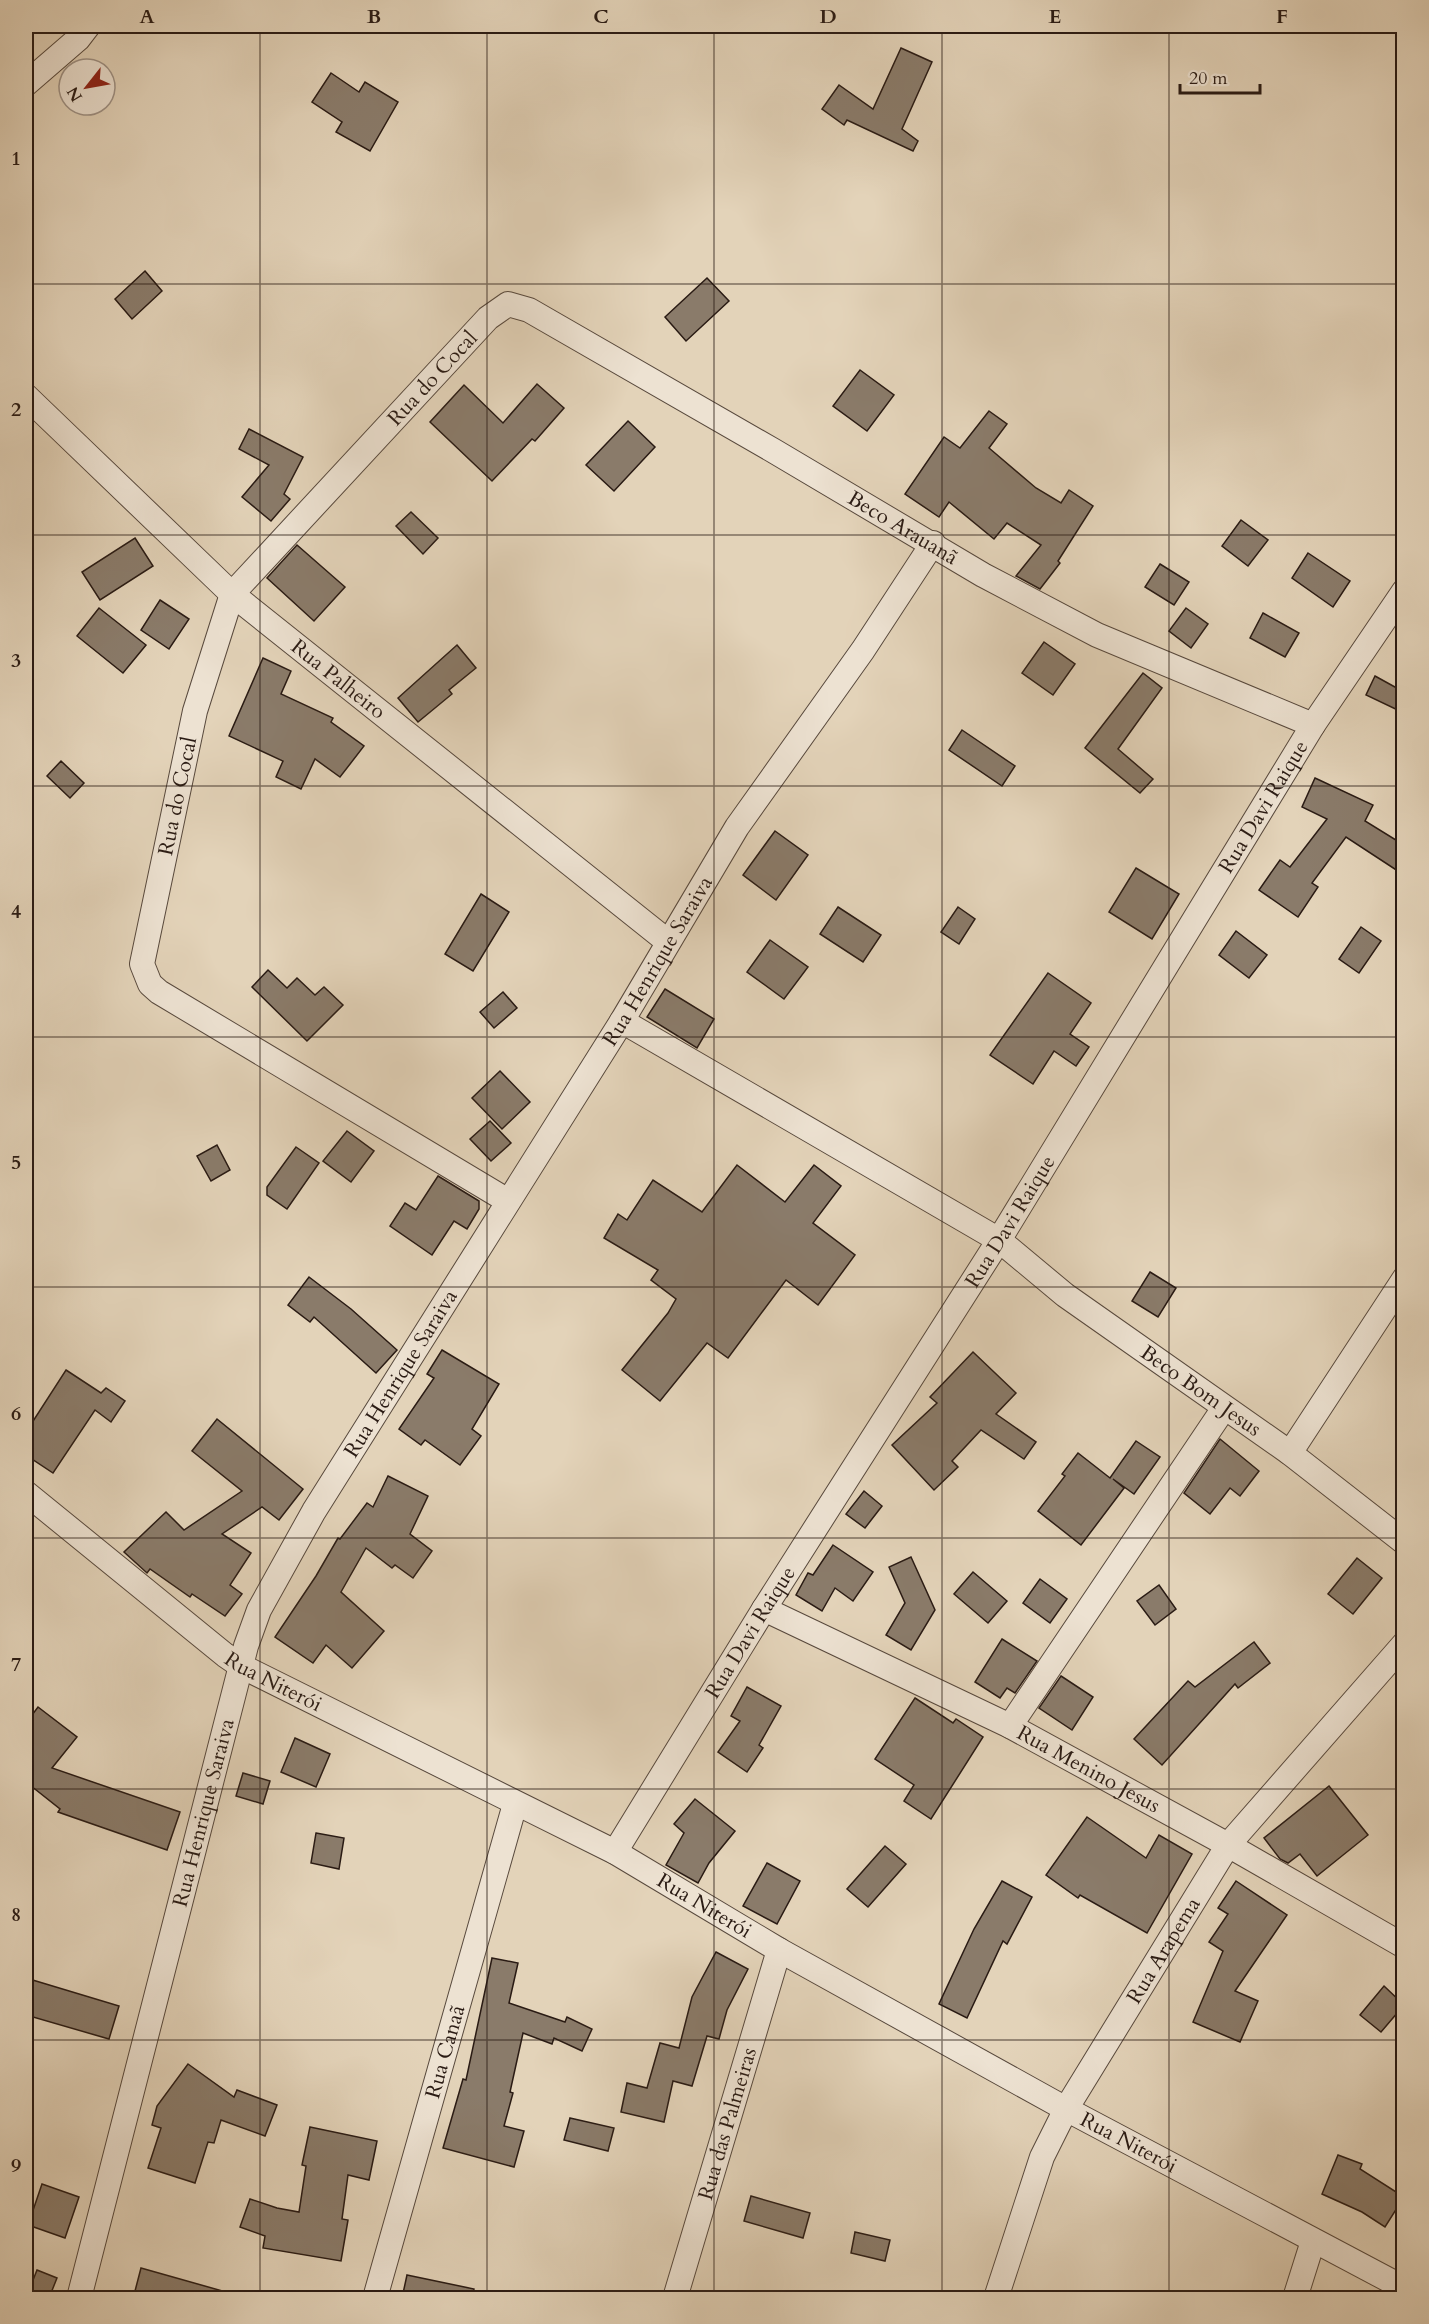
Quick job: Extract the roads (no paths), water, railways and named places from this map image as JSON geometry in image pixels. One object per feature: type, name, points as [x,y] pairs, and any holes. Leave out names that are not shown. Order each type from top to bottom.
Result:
[{"type":"street","points":[[26,84],[78,39],[88,26]]},
{"type":"street","name":"Beco Arauanã","points":[[508,304],[529,310],[933,543],[983,575],[1097,635],[1313,725]]},
{"type":"street","name":"Rua do Cocal","points":[[508,304],[488,318],[232,594],[195,711],[142,964],[144,972],[159,992],[508,1201]]},
{"type":"street","name":"Rua Palheiro","points":[[26,396],[232,594],[667,941]]},
{"type":"street","name":"Rua Henrique Saraiva","points":[[79,2298],[241,1666],[259,1610],[314,1511],[435,1322],[508,1201],[622,1021],[667,941],[737,827],[863,650],[933,543]]},
{"type":"street","name":"Rua Davi Raique","points":[[615,1852],[764,1609],[999,1240],[1313,725],[1404,591]]},
{"type":"street","name":"Beco Bom Jesus","points":[[622,1021],[999,1240],[1065,1295],[1290,1453],[1404,1542]]},
{"type":"street","points":[[1290,1453],[1404,1279]]},
{"type":"street","points":[[1010,1726],[1224,1408]]},
{"type":"street","name":"Rua Niterói","points":[[27,1500],[241,1666],[615,1852],[780,1950],[1066,2109],[1404,2288]]},
{"type":"street","name":"Rua Menino Jesus","points":[[764,1609],[1010,1726],[1228,1845],[1404,1946]]},
{"type":"street","name":"Rua Arapema","points":[[996,2298],[1042,2157],[1066,2109],[1228,1845],[1404,1644]]},
{"type":"street","name":"Rua Canaã","points":[[375,2298],[515,1804]]},
{"type":"street","name":"Rua das Palmeiras","points":[[675,2298],[780,1950]]},
{"type":"street","points":[[1295,2298],[1313,2241]]}]
